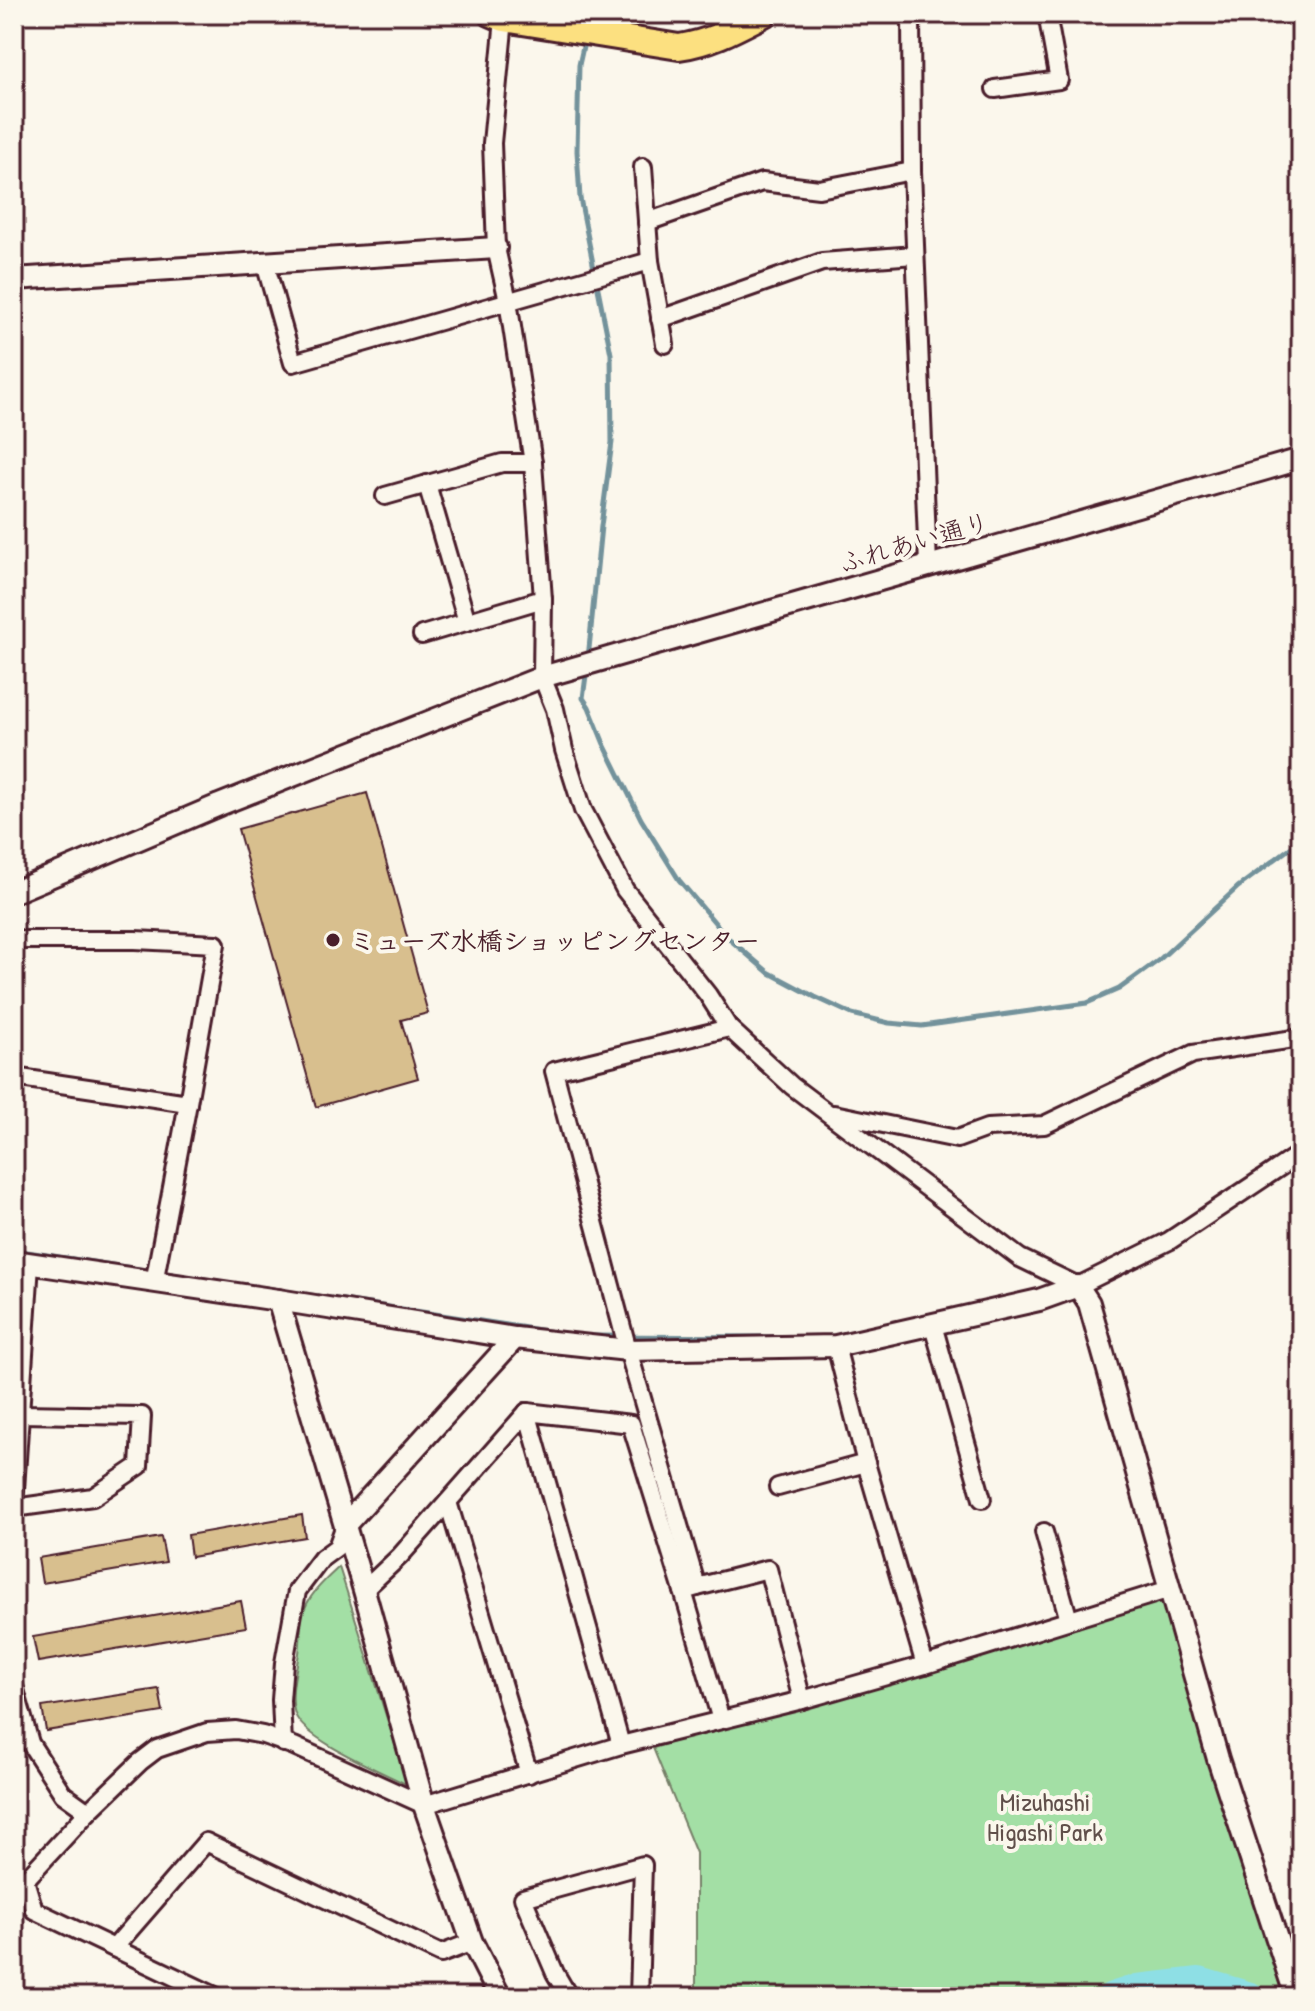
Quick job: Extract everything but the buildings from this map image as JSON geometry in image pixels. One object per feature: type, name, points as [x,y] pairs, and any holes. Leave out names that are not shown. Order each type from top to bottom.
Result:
[{"type":"main road","points":[[498,16],[679,47],[720,37],[764,14]]},
{"type":"street","points":[[911,14],[912,171],[928,565]]},
{"type":"street","points":[[995,89],[1059,80],[1047,14]]},
{"type":"street","points":[[498,16],[492,143],[496,248],[508,301],[533,463],[543,599],[542,677],[555,709],[583,810],[625,890],[708,995],[729,1028],[792,1086],[1020,1258],[1078,1286],[1089,1303],[1218,1759],[1297,1987]]},
{"type":"street","points":[[643,167],[650,261],[665,344]]},
{"type":"street","points":[[647,222],[762,182],[819,189],[912,171]]},
{"type":"street","points":[[14,279],[496,248]]},
{"type":"street","points":[[660,319],[822,262],[915,255]]},
{"type":"street","points":[[265,263],[293,363],[650,261]]},
{"type":"street","name":"ふれあい通り","points":[[14,892],[219,805],[542,677],[1301,459]]},
{"type":"street","points":[[385,496],[502,463],[533,463]]},
{"type":"street","points":[[427,484],[467,622]]},
{"type":"street","points":[[422,635],[543,599]]},
{"type":"street","points":[[14,940],[216,944],[154,1283]]},
{"type":"street","points":[[721,1720],[690,1589],[554,1071],[729,1028]]},
{"type":"street","points":[[828,1113],[957,1139],[987,1128],[1044,1125],[1193,1054],[1301,1038]]},
{"type":"street","points":[[14,1077],[188,1103]]},
{"type":"street","points":[[20,1414],[142,1416],[139,1466],[93,1497],[14,1506],[20,1414],[22,1262],[515,1338],[628,1350],[836,1346],[1039,1300],[1078,1286],[1169,1241],[1301,1153]]},
{"type":"street","points":[[278,1300],[424,1805],[472,1942],[500,1997]]},
{"type":"street","points":[[933,1325],[982,1499]]},
{"type":"street","points":[[283,1743],[284,1663],[297,1591],[322,1558],[337,1547],[345,1525],[515,1338]]},
{"type":"street","points":[[836,1346],[866,1463],[925,1665]]},
{"type":"street","points":[[527,1412],[631,1424],[690,1589]]},
{"type":"street","points":[[364,1590],[400,1556],[527,1412]]},
{"type":"street","points":[[527,1412],[621,1745]]},
{"type":"street","points":[[778,1487],[866,1463]]},
{"type":"street","points":[[448,1502],[529,1774]]},
{"type":"street","points":[[1044,1532],[1069,1620]]},
{"type":"street","points":[[690,1589],[768,1569],[802,1700]]},
{"type":"street","points":[[217,1997],[34,1910],[20,1877],[157,1749],[207,1732],[236,1730],[263,1735],[424,1805],[621,1745],[802,1700],[925,1665],[1170,1589]]},
{"type":"street","points":[[14,1686],[30,1743],[63,1794],[88,1812]]},
{"type":"street","points":[[114,1948],[206,1842],[441,1954],[472,1942]]},
{"type":"street","points":[[569,1997],[555,1973],[523,1898],[643,1865],[639,1997]]},
{"type":"green space","points":[[339,1567],[408,1785],[328,1744],[301,1724],[295,1714],[293,1691],[302,1616],[312,1595]]},
{"type":"green space","name":"Mizuhashi Higashi Park","points":[[1170,1589],[1281,1990],[1262,1997],[1250,1997],[1199,1982],[1137,1989],[1112,1997],[696,1997],[696,1853],[653,1748]]},
{"type":"waterway","points":[[585,38],[579,65],[577,151],[580,198],[611,354],[612,442],[588,659]]},
{"type":"waterway","points":[[587,668],[583,698],[641,819],[679,880],[727,937],[768,972],[815,997],[852,1014],[889,1023],[922,1026],[1087,1003],[1119,989],[1159,960],[1238,887],[1301,840]]},
{"type":"waterway","points":[[14,1250],[553,1332]]},
{"type":"waterway","points":[[591,1336],[793,1337]]},
{"type":"waterway","points":[[1112,1997],[1137,1989],[1199,1982],[1250,1997]]},
{"type":"place","name":"ミューズ水橋ショッピングセンター","points":[[333,940]]}]
